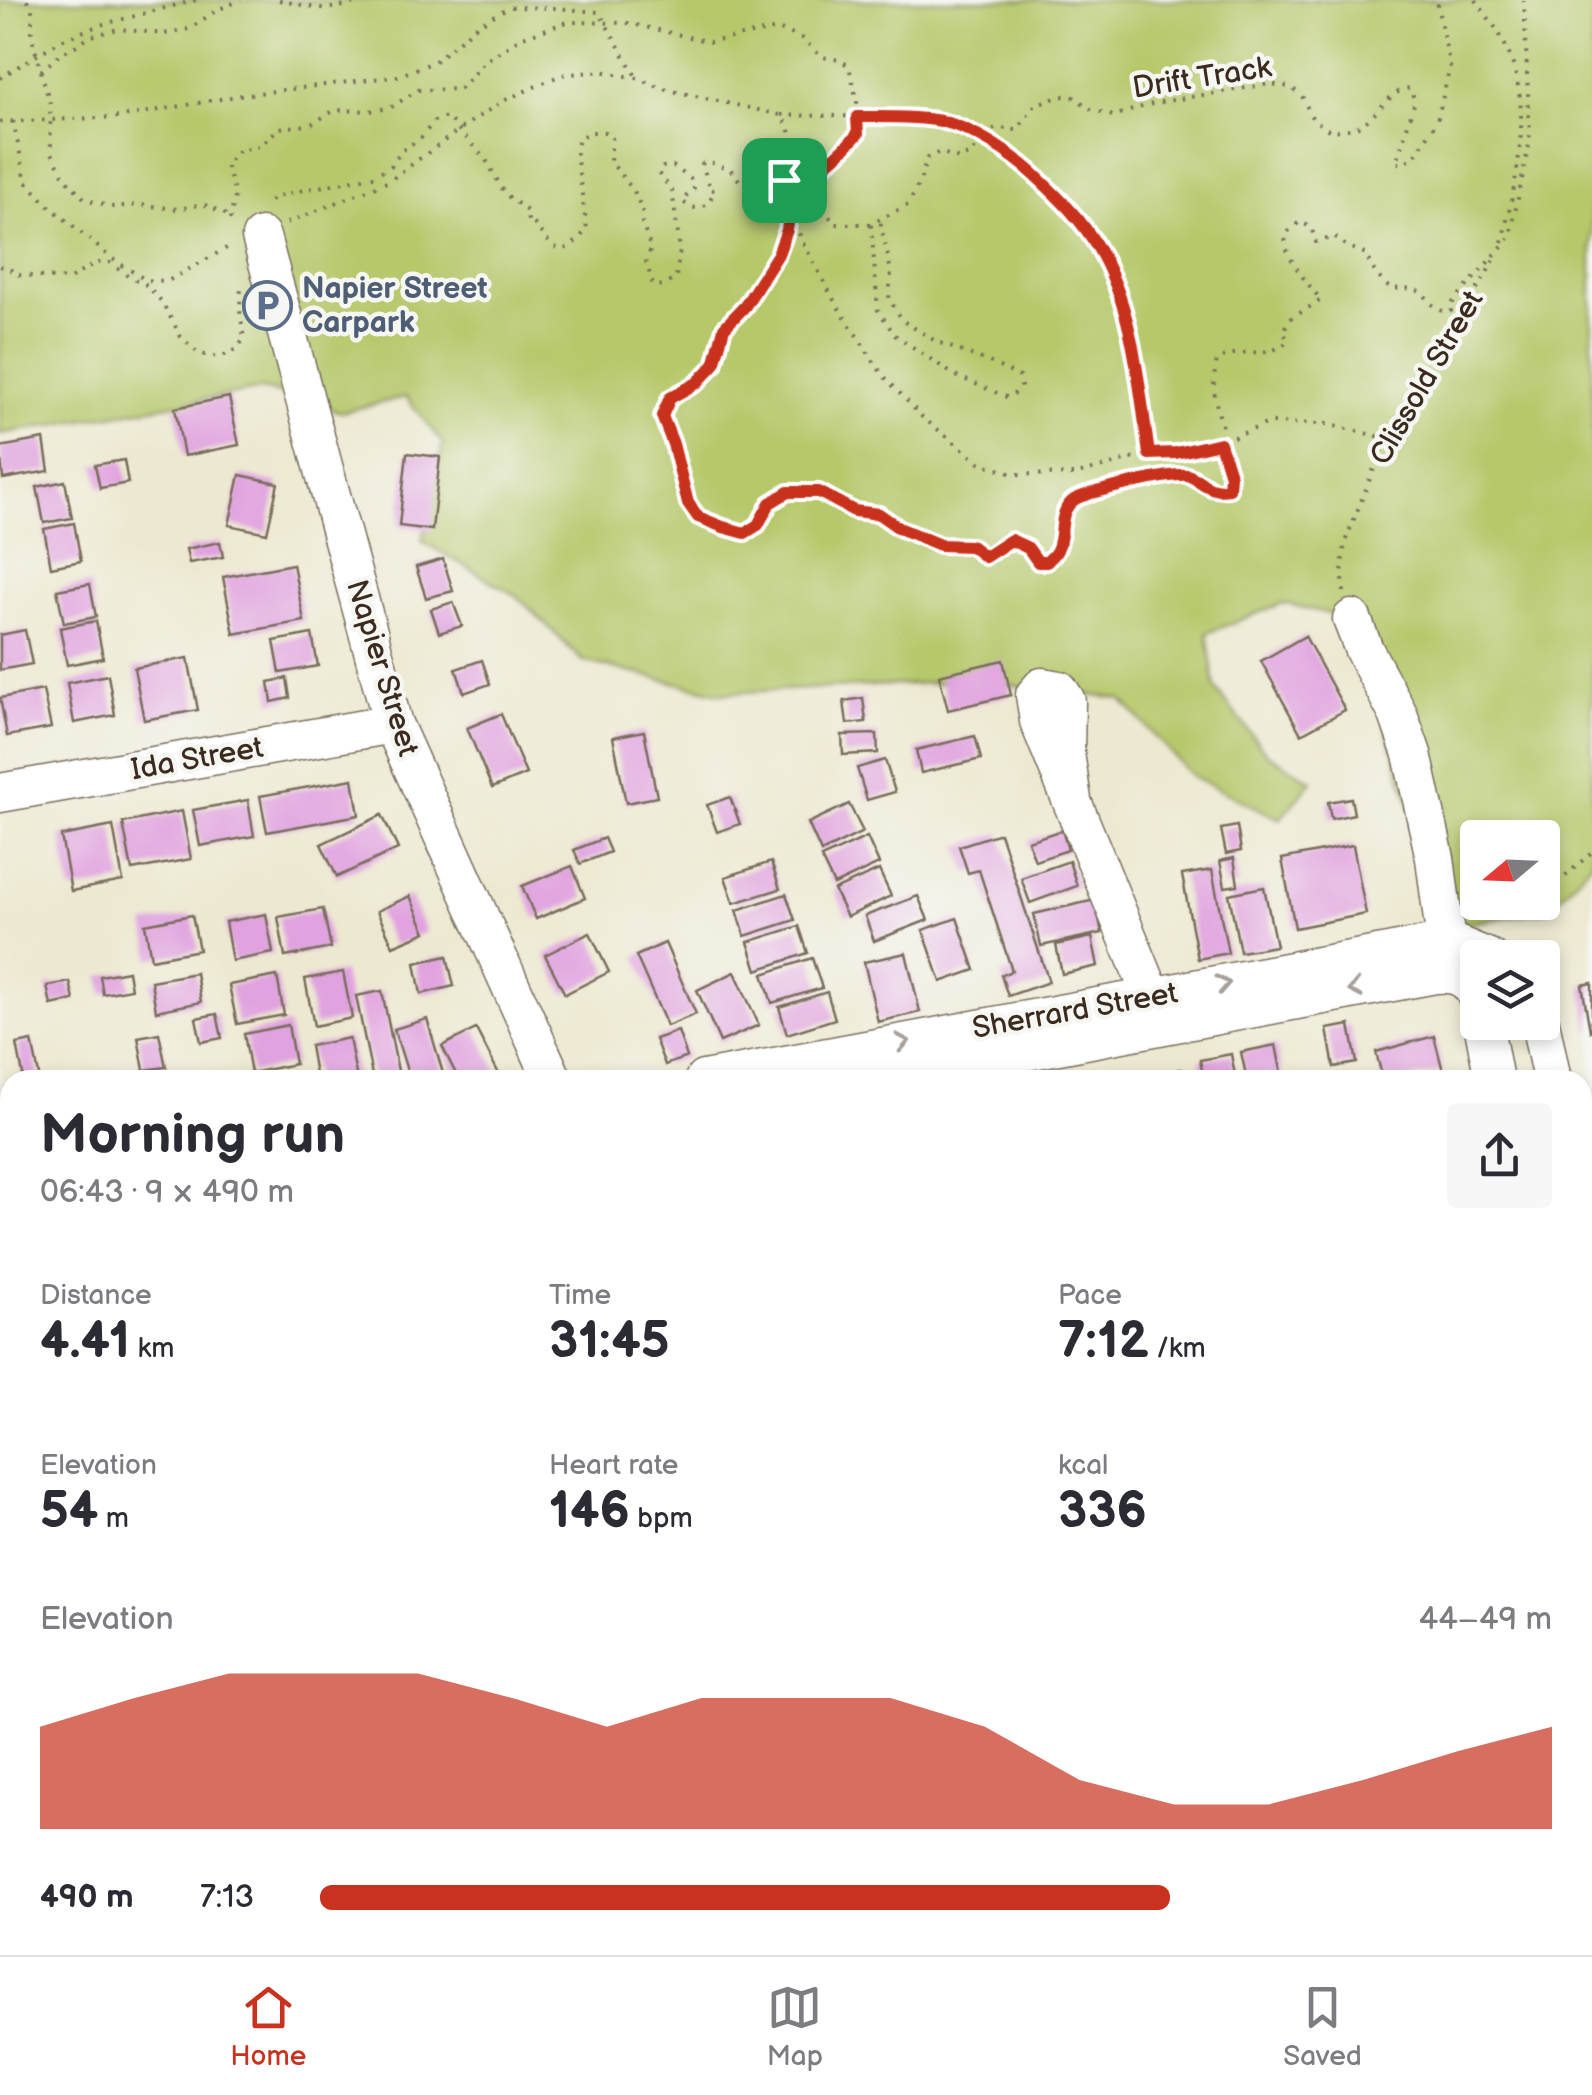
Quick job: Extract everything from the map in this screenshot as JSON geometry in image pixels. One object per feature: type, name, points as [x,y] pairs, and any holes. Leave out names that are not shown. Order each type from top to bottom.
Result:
[{"type":"street","name":"Napier Street","points":[[241,233],[393,724],[549,1070]]},
{"type":"street","points":[[1352,619],[1398,714],[1412,754],[1455,960]]},
{"type":"street","name":"Ida Street","points":[[0,793],[393,724]]},
{"type":"street","points":[[1072,800],[1152,997]]},
{"type":"street","name":"Sherrard Street","points":[[756,1070],[1152,997],[1406,964],[1435,974],[1455,960]]},
{"type":"street","name":"Sherrard Street","points":[[919,1070],[1406,964]]},
{"type":"street","points":[[1486,1040],[1492,1070]]},
{"type":"street","points":[[1544,1040],[1550,1070]]},
{"type":"path","points":[[26,0],[32,9],[32,38],[50,104],[51,151],[65,178],[86,198],[111,207],[140,205],[178,210],[203,204],[224,214],[241,233]]},
{"type":"path","points":[[0,78],[61,40],[100,25],[196,0]]},
{"type":"path","points":[[42,71],[58,56],[92,36],[118,28],[164,34],[189,29],[240,0]]},
{"type":"path","points":[[278,0],[324,10],[344,8],[361,0]]},
{"type":"path","name":"Drift Track","points":[[871,224],[908,205],[927,158],[940,152],[959,159],[973,153],[982,134],[997,128],[1017,130],[1036,104],[1062,96],[1074,97],[1091,109],[1113,116],[1155,103],[1270,84],[1290,87],[1302,96],[1312,118],[1330,131],[1353,129],[1401,89],[1410,88],[1416,101],[1396,163],[1405,163],[1416,154],[1437,121],[1450,67],[1436,0]]},
{"type":"path","name":"Clissold Street","points":[[1352,619],[1343,590],[1345,542],[1386,438],[1415,398],[1500,248],[1516,182],[1522,132],[1518,78],[1503,40],[1476,0]]},
{"type":"path","points":[[791,207],[778,254],[745,306],[724,328],[714,365],[697,383],[670,398],[662,416],[688,503],[698,517],[745,533],[758,525],[770,503],[788,492],[819,492],[854,511],[879,514],[899,528],[940,545],[971,546],[985,557],[1011,540],[1028,548],[1038,562],[1047,562],[1057,550],[1064,510],[1074,499],[1104,488],[1187,475],[1219,490],[1229,489],[1230,475],[1218,438],[1223,428],[1212,379],[1217,360],[1228,353],[1270,351],[1285,346],[1288,341],[1283,331],[1290,319],[1321,300],[1286,247],[1288,231],[1300,222],[1311,227],[1316,242],[1336,237],[1366,254],[1380,280],[1391,289],[1422,290],[1438,309],[1451,311],[1449,307],[1510,237],[1530,140],[1524,0]]},
{"type":"path","points":[[0,122],[121,117],[242,96],[398,76],[434,62],[477,25],[509,7],[599,12],[636,78]]},
{"type":"path","points":[[14,122],[26,182],[47,204],[110,258],[146,280],[168,281],[241,233],[277,198],[373,176],[392,165],[434,120],[447,117],[486,160],[505,194],[527,211],[528,224],[534,224],[550,246],[567,248],[587,229],[576,153],[579,138],[591,132],[606,132],[612,138],[610,161],[634,191],[642,210],[651,249],[646,261],[654,285],[664,286],[676,277],[680,250],[672,190],[658,172],[673,166],[692,180],[694,188],[682,200],[688,207],[698,209],[712,198],[714,189],[711,191],[702,164],[708,161],[730,170],[739,180],[788,179],[815,171],[833,161],[858,134],[857,101],[849,66],[822,56],[801,38],[778,29],[710,42],[628,23],[567,22],[520,38],[484,62],[460,89],[418,90],[390,108],[335,110],[310,125],[280,128],[260,146],[239,150],[226,164],[236,195],[241,233]]},
{"type":"path","points":[[241,233],[300,216],[389,181],[503,101],[561,75],[601,71],[781,115],[941,122],[992,142],[1027,167],[1068,206],[1098,248],[1116,285],[1135,353],[1149,454]]},
{"type":"path","points":[[781,115],[790,129],[793,158],[784,192],[801,239],[836,304],[882,374],[922,417],[980,462],[1012,474],[1074,475],[1149,454],[1176,453],[1220,443],[1268,423],[1326,424],[1386,438]]},
{"type":"path","points":[[815,171],[810,195],[836,224],[871,224],[878,310],[895,335],[954,376],[1009,398],[1021,388],[1020,377],[936,342],[903,321],[889,299],[891,272],[880,220]]},
{"type":"path","points":[[0,266],[19,275],[70,279],[95,263],[110,263],[147,285],[162,302],[181,337],[199,354],[220,357],[236,350],[244,339],[241,274]]},
{"type":"path","points":[[1560,880],[1592,852]]},
{"type":"path","points":[[1455,960],[1511,920]]},
{"type":"green space","points":[[0,0],[1592,0],[1592,862],[1560,897],[1560,820],[1460,820],[1460,920],[1489,920],[1448,927],[1352,619],[1283,603],[1207,633],[1215,688],[1266,753],[1312,781],[1280,819],[1192,776],[1121,699],[982,681],[720,693],[583,661],[517,596],[422,541],[443,444],[406,397],[341,412],[263,389],[0,434]]},
{"type":"building","points":[[229,397],[239,445],[184,456],[175,408]]},
{"type":"building","points":[[44,439],[49,471],[3,479],[0,447]]},
{"type":"building","points":[[407,453],[440,457],[432,530],[399,526]]},
{"type":"building","points":[[124,460],[128,483],[100,488],[95,465]]},
{"type":"building","points":[[240,475],[278,483],[267,533],[229,525]]},
{"type":"building","points":[[65,481],[72,518],[44,523],[37,487]]},
{"type":"building","points":[[74,523],[81,561],[51,567],[44,529]]},
{"type":"building","points":[[220,542],[223,557],[189,563],[186,549]]},
{"type":"building","points":[[443,559],[453,591],[426,598],[416,567]]},
{"type":"building","points":[[293,564],[304,621],[234,634],[223,577]]},
{"type":"building","points":[[90,584],[96,617],[64,623],[57,590]]},
{"type":"building","points":[[453,602],[462,626],[439,633],[431,609]]},
{"type":"building","points":[[96,621],[103,658],[67,665],[60,628]]},
{"type":"building","points":[[25,630],[32,664],[0,670],[0,635]]},
{"type":"building","points":[[312,634],[318,666],[280,673],[274,641]]},
{"type":"building","points":[[1305,636],[1345,710],[1301,734],[1261,661]]},
{"type":"building","points":[[188,658],[198,710],[144,720],[134,668]]},
{"type":"building","points":[[482,660],[490,684],[464,693],[456,669]]},
{"type":"building","points":[[1003,660],[1011,695],[948,710],[939,675]]},
{"type":"building","points":[[108,675],[115,715],[74,723],[67,683]]},
{"type":"building","points":[[287,678],[290,698],[272,702],[269,682]]},
{"type":"building","points":[[43,690],[51,728],[7,736],[0,698]]},
{"type":"building","points":[[863,698],[866,722],[847,724],[844,701]]},
{"type":"building","points":[[501,714],[526,774],[492,788],[467,728]]},
{"type":"building","points":[[644,731],[657,797],[626,803],[613,737]]},
{"type":"building","points":[[877,734],[878,753],[843,755],[842,735]]},
{"type":"building","points":[[975,736],[981,759],[921,773],[916,750]]},
{"type":"building","points":[[885,760],[895,792],[867,800],[857,768]]},
{"type":"building","points":[[353,779],[359,815],[267,832],[260,796]]},
{"type":"building","points":[[730,797],[740,824],[717,832],[707,805]]},
{"type":"building","points":[[1351,798],[1354,814],[1331,819],[1328,802]]},
{"type":"building","points":[[248,800],[254,836],[200,846],[193,810]]},
{"type":"building","points":[[849,804],[863,832],[821,852],[808,823]]},
{"type":"building","points":[[182,811],[191,859],[132,870],[123,823]]},
{"type":"building","points":[[382,815],[398,849],[337,877],[321,844]]},
{"type":"building","points":[[113,826],[123,881],[71,891],[61,836]]},
{"type":"building","points":[[1237,826],[1241,851],[1226,854],[1221,829]]},
{"type":"building","points":[[1062,830],[1068,850],[1035,861],[1028,841]]},
{"type":"building","points":[[1000,833],[1049,982],[1008,996],[1001,975],[1012,971],[979,870],[968,873],[959,846]]},
{"type":"building","points":[[867,837],[879,864],[834,885],[821,858]]},
{"type":"building","points":[[604,838],[610,852],[580,864],[574,850]]},
{"type":"building","points":[[1353,845],[1366,914],[1295,928],[1282,859]]},
{"type":"building","points":[[1234,858],[1238,885],[1225,887],[1220,861]]},
{"type":"building","points":[[1069,861],[1077,886],[1030,903],[1021,878]]},
{"type":"building","points":[[771,862],[780,889],[734,903],[725,877]]},
{"type":"building","points":[[572,866],[585,898],[536,919],[522,886]]},
{"type":"building","points":[[879,870],[891,896],[847,917],[834,890]]},
{"type":"building","points":[[1212,870],[1228,953],[1198,959],[1182,875]]},
{"type":"building","points":[[1264,887],[1276,946],[1240,952],[1229,894]]},
{"type":"building","points":[[786,894],[795,920],[745,936],[737,910]]},
{"type":"building","points":[[410,896],[426,932],[393,946],[377,911]]},
{"type":"building","points":[[918,896],[928,920],[874,941],[865,916]]},
{"type":"building","points":[[1095,900],[1102,933],[1041,946],[1034,914]]},
{"type":"building","points":[[323,909],[331,948],[285,957],[278,917]]},
{"type":"building","points":[[266,914],[273,953],[232,961],[225,922]]},
{"type":"building","points":[[192,915],[199,950],[151,959],[145,924]]},
{"type":"building","points":[[957,918],[975,970],[941,982],[923,930]]},
{"type":"building","points":[[799,926],[808,953],[757,970],[748,942]]},
{"type":"building","points":[[590,933],[609,972],[565,994],[545,955]]},
{"type":"building","points":[[1092,937],[1098,966],[1062,974],[1056,945]]},
{"type":"building","points":[[665,943],[696,1014],[667,1026],[636,956]]},
{"type":"building","points":[[906,953],[920,1012],[878,1022],[864,962]]},
{"type":"building","points":[[447,956],[454,986],[421,994],[415,963]]},
{"type":"building","points":[[812,958],[822,988],[772,1003],[763,974]]},
{"type":"building","points":[[128,971],[131,989],[103,994],[100,976]]},
{"type":"building","points":[[343,972],[352,1018],[314,1026],[305,979]]},
{"type":"building","points":[[735,972],[759,1025],[720,1042],[697,990]]},
{"type":"building","points":[[196,973],[201,1002],[156,1011],[151,981]]},
{"type":"building","points":[[277,976],[284,1015],[237,1024],[229,985]]},
{"type":"building","points":[[70,982],[74,1000],[51,1005],[47,986]]},
{"type":"building","points":[[1592,983],[1592,1030],[1590,1031],[1582,985]]},
{"type":"building","points":[[382,991],[398,1070],[371,1070],[356,996]]},
{"type":"building","points":[[827,992],[835,1019],[787,1034],[779,1007]]},
{"type":"building","points":[[217,1014],[222,1038],[201,1042],[196,1018]]},
{"type":"building","points":[[427,1019],[442,1070],[407,1070],[394,1029]]},
{"type":"building","points":[[288,1025],[295,1064],[250,1070],[244,1034]]},
{"type":"building","points":[[1350,1025],[1357,1063],[1334,1067],[1327,1029]]},
{"type":"building","points":[[476,1029],[497,1070],[454,1070],[442,1046]]},
{"type":"building","points":[[678,1031],[687,1057],[665,1065],[655,1039]]},
{"type":"building","points":[[159,1033],[166,1067],[144,1070],[138,1037]]},
{"type":"building","points":[[1434,1036],[1443,1070],[1380,1070],[1376,1052]]},
{"type":"building","points":[[349,1038],[355,1070],[314,1070],[310,1046]]},
{"type":"building","points":[[32,1041],[38,1070],[22,1070],[17,1044]]},
{"type":"building","points":[[1276,1045],[1281,1070],[1245,1070],[1241,1052]]},
{"type":"building","points":[[1231,1054],[1234,1070],[1202,1070],[1200,1060]]},
{"type":"place","name":"Napier Street Carpark","points":[[267,306]]},
{"type":"route","points":[[857,117],[941,122],[992,142],[1027,167],[1068,206],[1098,248],[1116,285],[1135,353],[1149,454],[1176,453],[1220,443],[1230,475],[1229,489],[1219,490],[1187,475],[1104,488],[1074,499],[1064,510],[1057,550],[1047,562],[1038,562],[1028,548],[1011,540],[985,557],[971,546],[940,545],[899,528],[879,514],[854,511],[819,492],[788,492],[770,503],[758,525],[745,533],[698,517],[688,503],[662,416],[670,398],[697,383],[714,365],[724,328],[745,306],[778,254],[791,207],[784,192],[784,180],[833,161],[858,134],[857,117]]}]
